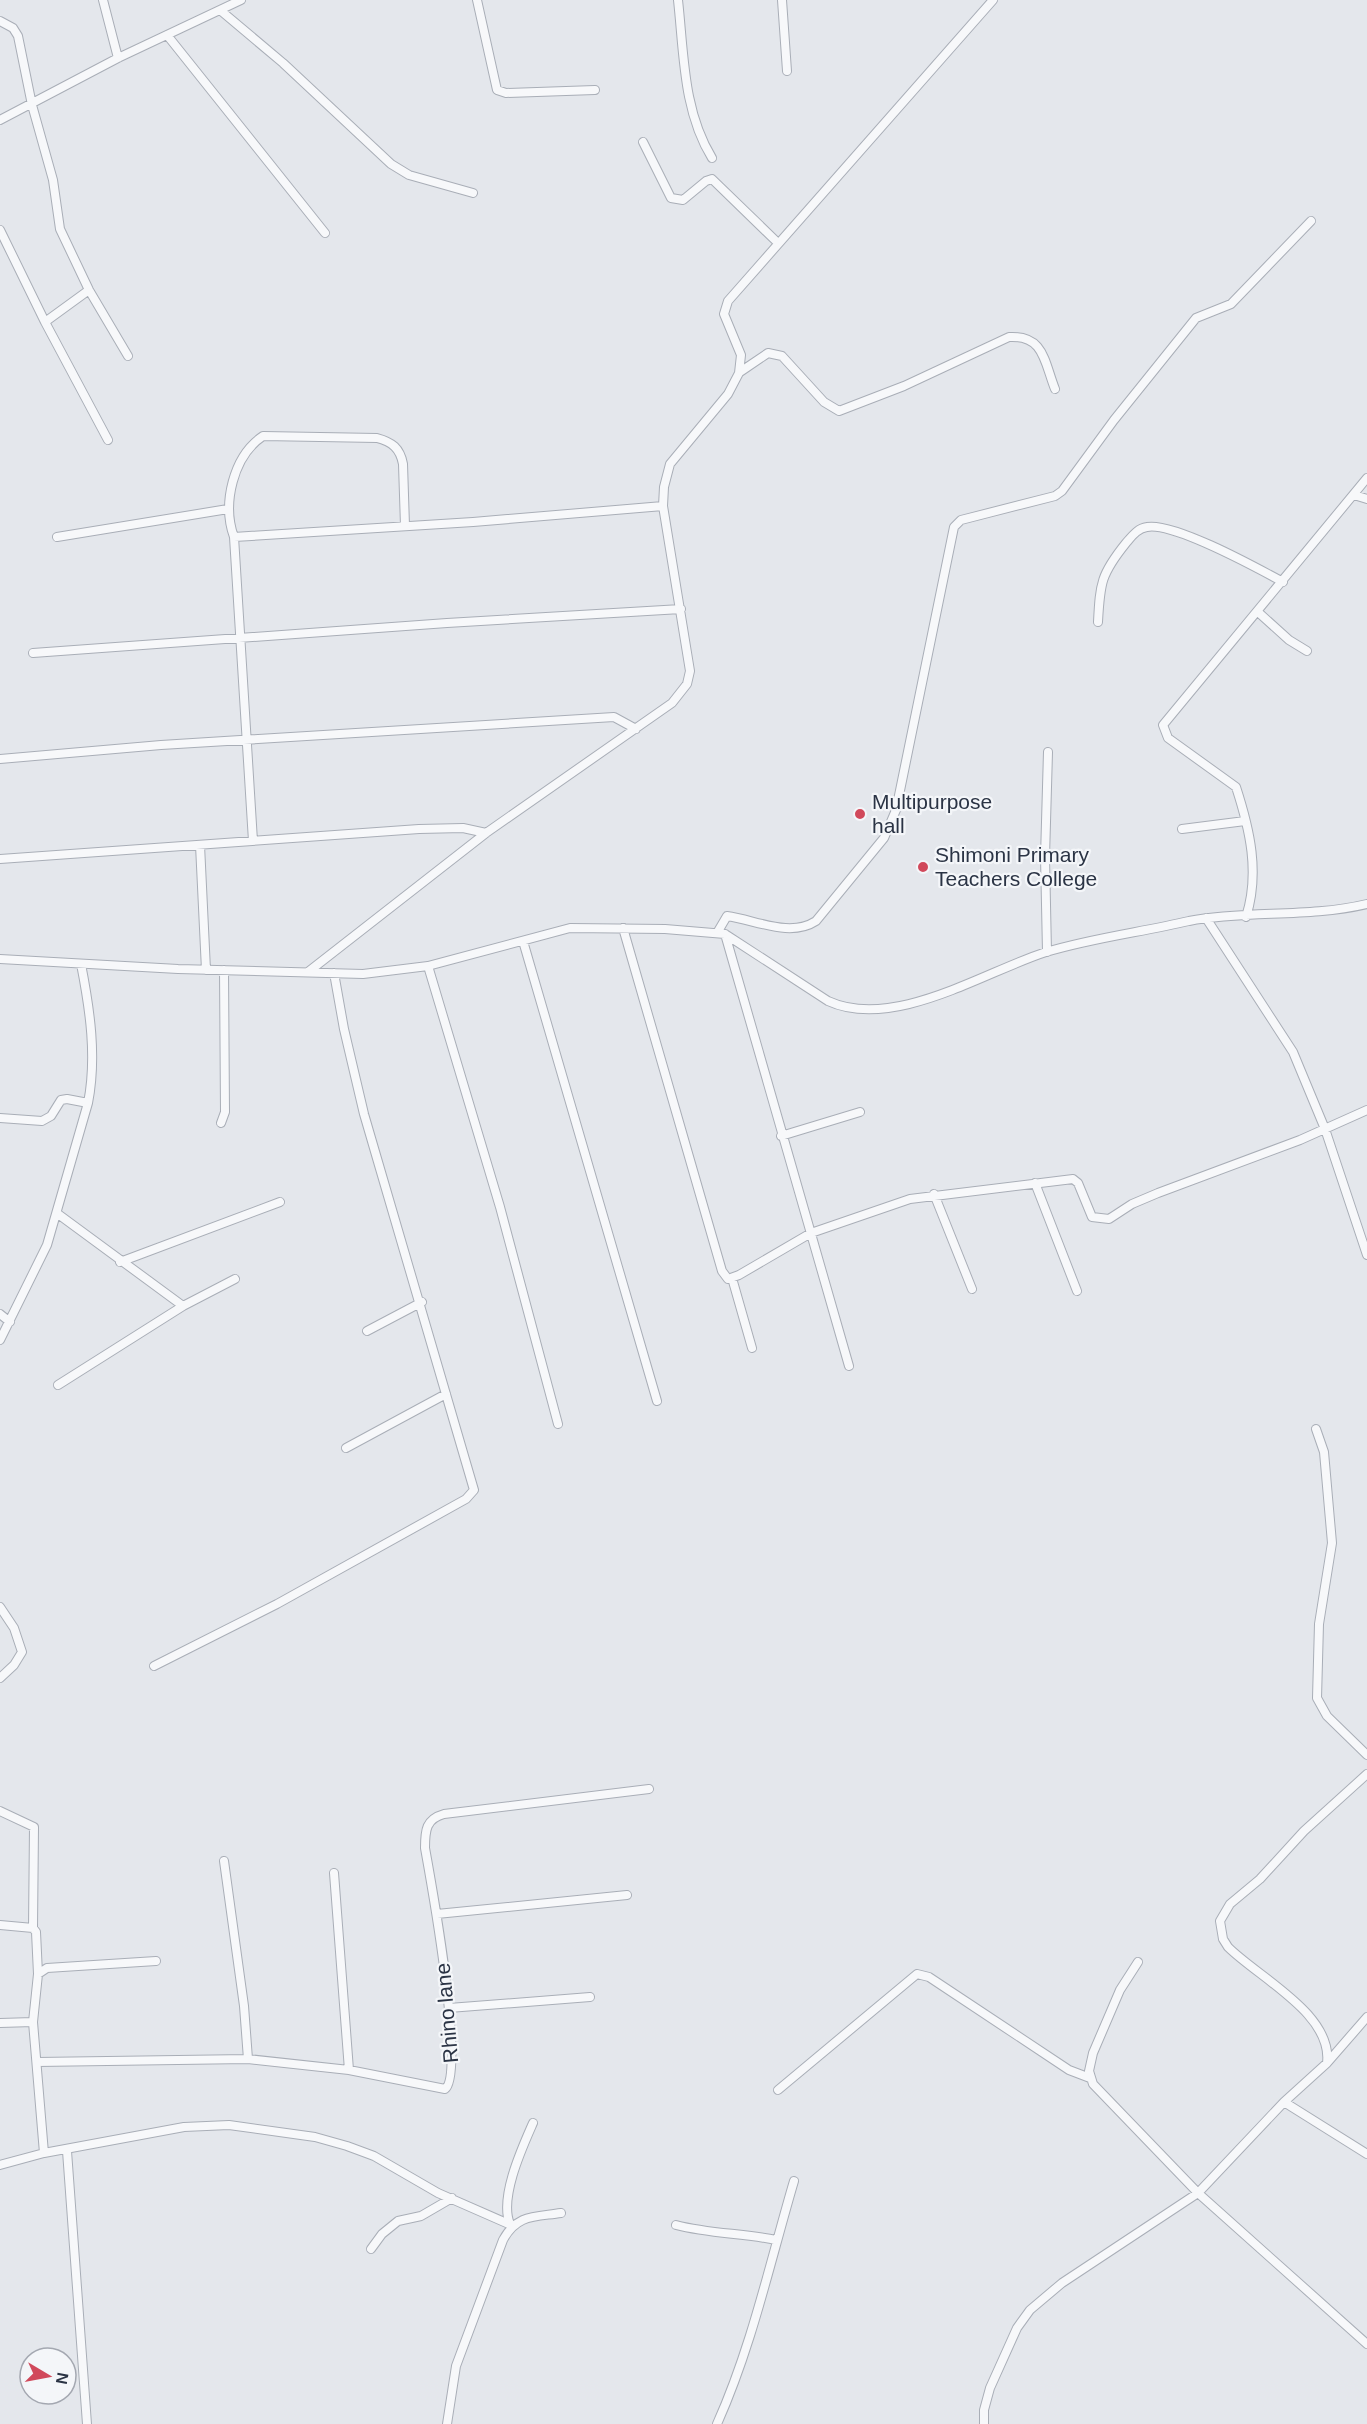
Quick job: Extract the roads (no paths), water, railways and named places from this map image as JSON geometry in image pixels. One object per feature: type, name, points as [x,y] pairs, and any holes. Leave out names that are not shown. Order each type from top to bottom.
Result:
[{"type":"street","points":[[104,0],[118,58]]},
{"type":"street","points":[[0,120],[118,58],[241,0]]},
{"type":"street","points":[[477,0],[497,90],[506,93],[595,90]]},
{"type":"street","points":[[678,0],[687,86],[695,127],[712,158]]},
{"type":"street","points":[[782,0],[787,71]]},
{"type":"street","points":[[308,972],[486,833],[672,703],[687,684],[690,671],[663,506],[664,487],[670,464],[728,394],[739,372],[741,355],[727,323],[725,307],[734,292],[993,0]]},
{"type":"street","points":[[220,10],[283,63],[391,164],[409,175],[473,193]]},
{"type":"street","points":[[0,21],[13,28],[18,36],[32,105],[53,180],[60,229],[88,290],[128,356]]},
{"type":"street","points":[[167,35],[325,233]]},
{"type":"street","points":[[643,142],[671,198],[683,200],[706,181],[712,179],[778,243]]},
{"type":"street","points":[[849,1366],[721,933],[727,916],[790,930],[805,929],[816,921],[884,838],[896,810],[954,527],[961,520],[1055,496],[1062,491],[1114,420],[1196,318],[1231,304],[1311,221]]},
{"type":"street","points":[[0,230],[45,322],[108,440]]},
{"type":"street","points":[[45,322],[88,290]]},
{"type":"street","points":[[739,372],[768,353],[782,356],[824,402],[839,411],[904,386],[1009,337],[1025,336],[1036,342],[1055,389]]},
{"type":"street","points":[[253,841],[238,638],[234,537],[228,509],[230,491],[238,471],[253,445],[263,436],[377,438],[390,441],[401,455],[405,489],[405,526]]},
{"type":"street","points":[[1246,917],[1254,881],[1245,821],[1233,783],[1168,738],[1163,725],[1367,478]]},
{"type":"street","points":[[1353,495],[1367,499]]},
{"type":"street","points":[[234,537],[663,506]]},
{"type":"street","points":[[57,537],[228,509]]},
{"type":"street","points":[[1098,622],[1101,584],[1106,569],[1136,531],[1146,527],[1156,526],[1193,539],[1239,558],[1283,582]]},
{"type":"street","points":[[33,653],[681,609]]},
{"type":"street","points":[[1258,612],[1289,640],[1307,651]]},
{"type":"street","points":[[0,759],[614,717],[636,729]]},
{"type":"street","points":[[1047,952],[1045,857],[1048,752]]},
{"type":"street","points":[[1182,829],[1245,821]]},
{"type":"street","points":[[0,859],[463,828],[486,833]]},
{"type":"street","points":[[200,845],[206,970]]},
{"type":"street","points":[[0,958],[206,970],[363,974],[428,966],[570,928],[721,933],[828,1001],[862,1009],[880,1009],[926,998],[1047,952],[1206,918],[1302,915],[1367,904]]},
{"type":"street","points":[[1206,918],[1293,1052],[1325,1128],[1367,1255]]},
{"type":"street","points":[[623,928],[722,1271],[724,1276],[732,1278],[811,1233],[910,1199],[934,1194],[1073,1179],[1078,1183],[1092,1217],[1109,1219],[1132,1204],[1158,1193],[1271,1152],[1367,1110]]},
{"type":"street","points":[[524,940],[657,1401]]},
{"type":"street","points":[[0,1340],[47,1245],[58,1214],[93,1081],[90,1012],[81,964]]},
{"type":"street","points":[[428,966],[500,1207],[558,1424]]},
{"type":"street","points":[[221,1123],[225,1112],[224,970]]},
{"type":"street","points":[[154,1666],[277,1604],[472,1495],[474,1482],[364,1114],[344,1029],[334,973]]},
{"type":"street","points":[[0,1118],[42,1121],[51,1116],[61,1100],[88,1103]]},
{"type":"street","points":[[781,1136],[860,1112]]},
{"type":"street","points":[[1035,1183],[1077,1291]]},
{"type":"street","points":[[934,1194],[972,1290]]},
{"type":"street","points":[[120,1262],[280,1202]]},
{"type":"street","points":[[58,1214],[120,1262],[183,1306]]},
{"type":"street","points":[[732,1278],[752,1348]]},
{"type":"street","points":[[58,1385],[183,1306],[235,1279]]},
{"type":"street","points":[[367,1331],[422,1302]]},
{"type":"street","points":[[0,1314],[10,1322]]},
{"type":"street","points":[[346,1448],[446,1394]]},
{"type":"street","points":[[1316,1430],[1324,1452],[1332,1543],[1319,1624],[1317,1698],[1327,1716],[1367,1755]]},
{"type":"street","points":[[0,1607],[14,1628],[21,1652],[14,1665],[0,1678]]},
{"type":"street","points":[[1327,2064],[1327,2046],[1315,2022],[1228,1947],[1223,1939],[1221,1922],[1230,1904],[1260,1879],[1341,1796],[1367,1774]]},
{"type":"street","name":"Rhino lane","points":[[37,2062],[248,2059],[350,2070],[445,2089],[452,2077],[449,2008],[437,1914],[425,1848],[428,1823],[434,1817],[649,1789]]},
{"type":"street","points":[[0,1811],[34,1827],[33,1928],[36,1932],[38,1974],[33,2022],[45,2153]]},
{"type":"street","points":[[224,1861],[244,2006],[248,2059]]},
{"type":"street","points":[[334,1873],[350,2070]]},
{"type":"street","points":[[437,1914],[627,1895]]},
{"type":"street","points":[[0,1925],[33,1928]]},
{"type":"street","points":[[38,1974],[47,1968],[156,1961]]},
{"type":"street","points":[[1090,2078],[1093,2053],[1120,1990],[1138,1962]]},
{"type":"street","points":[[778,2090],[917,1974],[929,1977],[1069,2070],[1090,2078],[1198,2193],[1367,2344]]},
{"type":"street","points":[[449,2008],[590,1997]]},
{"type":"street","points":[[984,2424],[984,2410],[990,2388],[1017,2328],[1030,2310],[1062,2283],[1198,2193],[1284,2102],[1327,2064],[1367,2017]]},
{"type":"street","points":[[0,2023],[33,2022]]},
{"type":"street","points":[[1284,2102],[1367,2154]]},
{"type":"street","points":[[510,2224],[506,2215],[507,2201],[518,2159],[532,2123]]},
{"type":"street","points":[[0,2165],[45,2153],[67,2151],[184,2127],[229,2125],[340,2144],[374,2156],[452,2198],[510,2224]]},
{"type":"street","points":[[67,2151],[87,2424]]},
{"type":"street","points":[[717,2424],[735,2385],[750,2340],[794,2181]]},
{"type":"street","points":[[371,2249],[382,2234],[398,2221],[421,2216],[452,2198]]},
{"type":"street","points":[[447,2424],[456,2366],[510,2224],[525,2218],[561,2213]]},
{"type":"street","points":[[676,2225],[710,2233],[741,2233],[776,2240]]},
{"type":"place","name":"Multipurpose hall","points":[[860,814]]},
{"type":"place","name":"Shimoni Primary Teachers College","points":[[923,867]]}]
